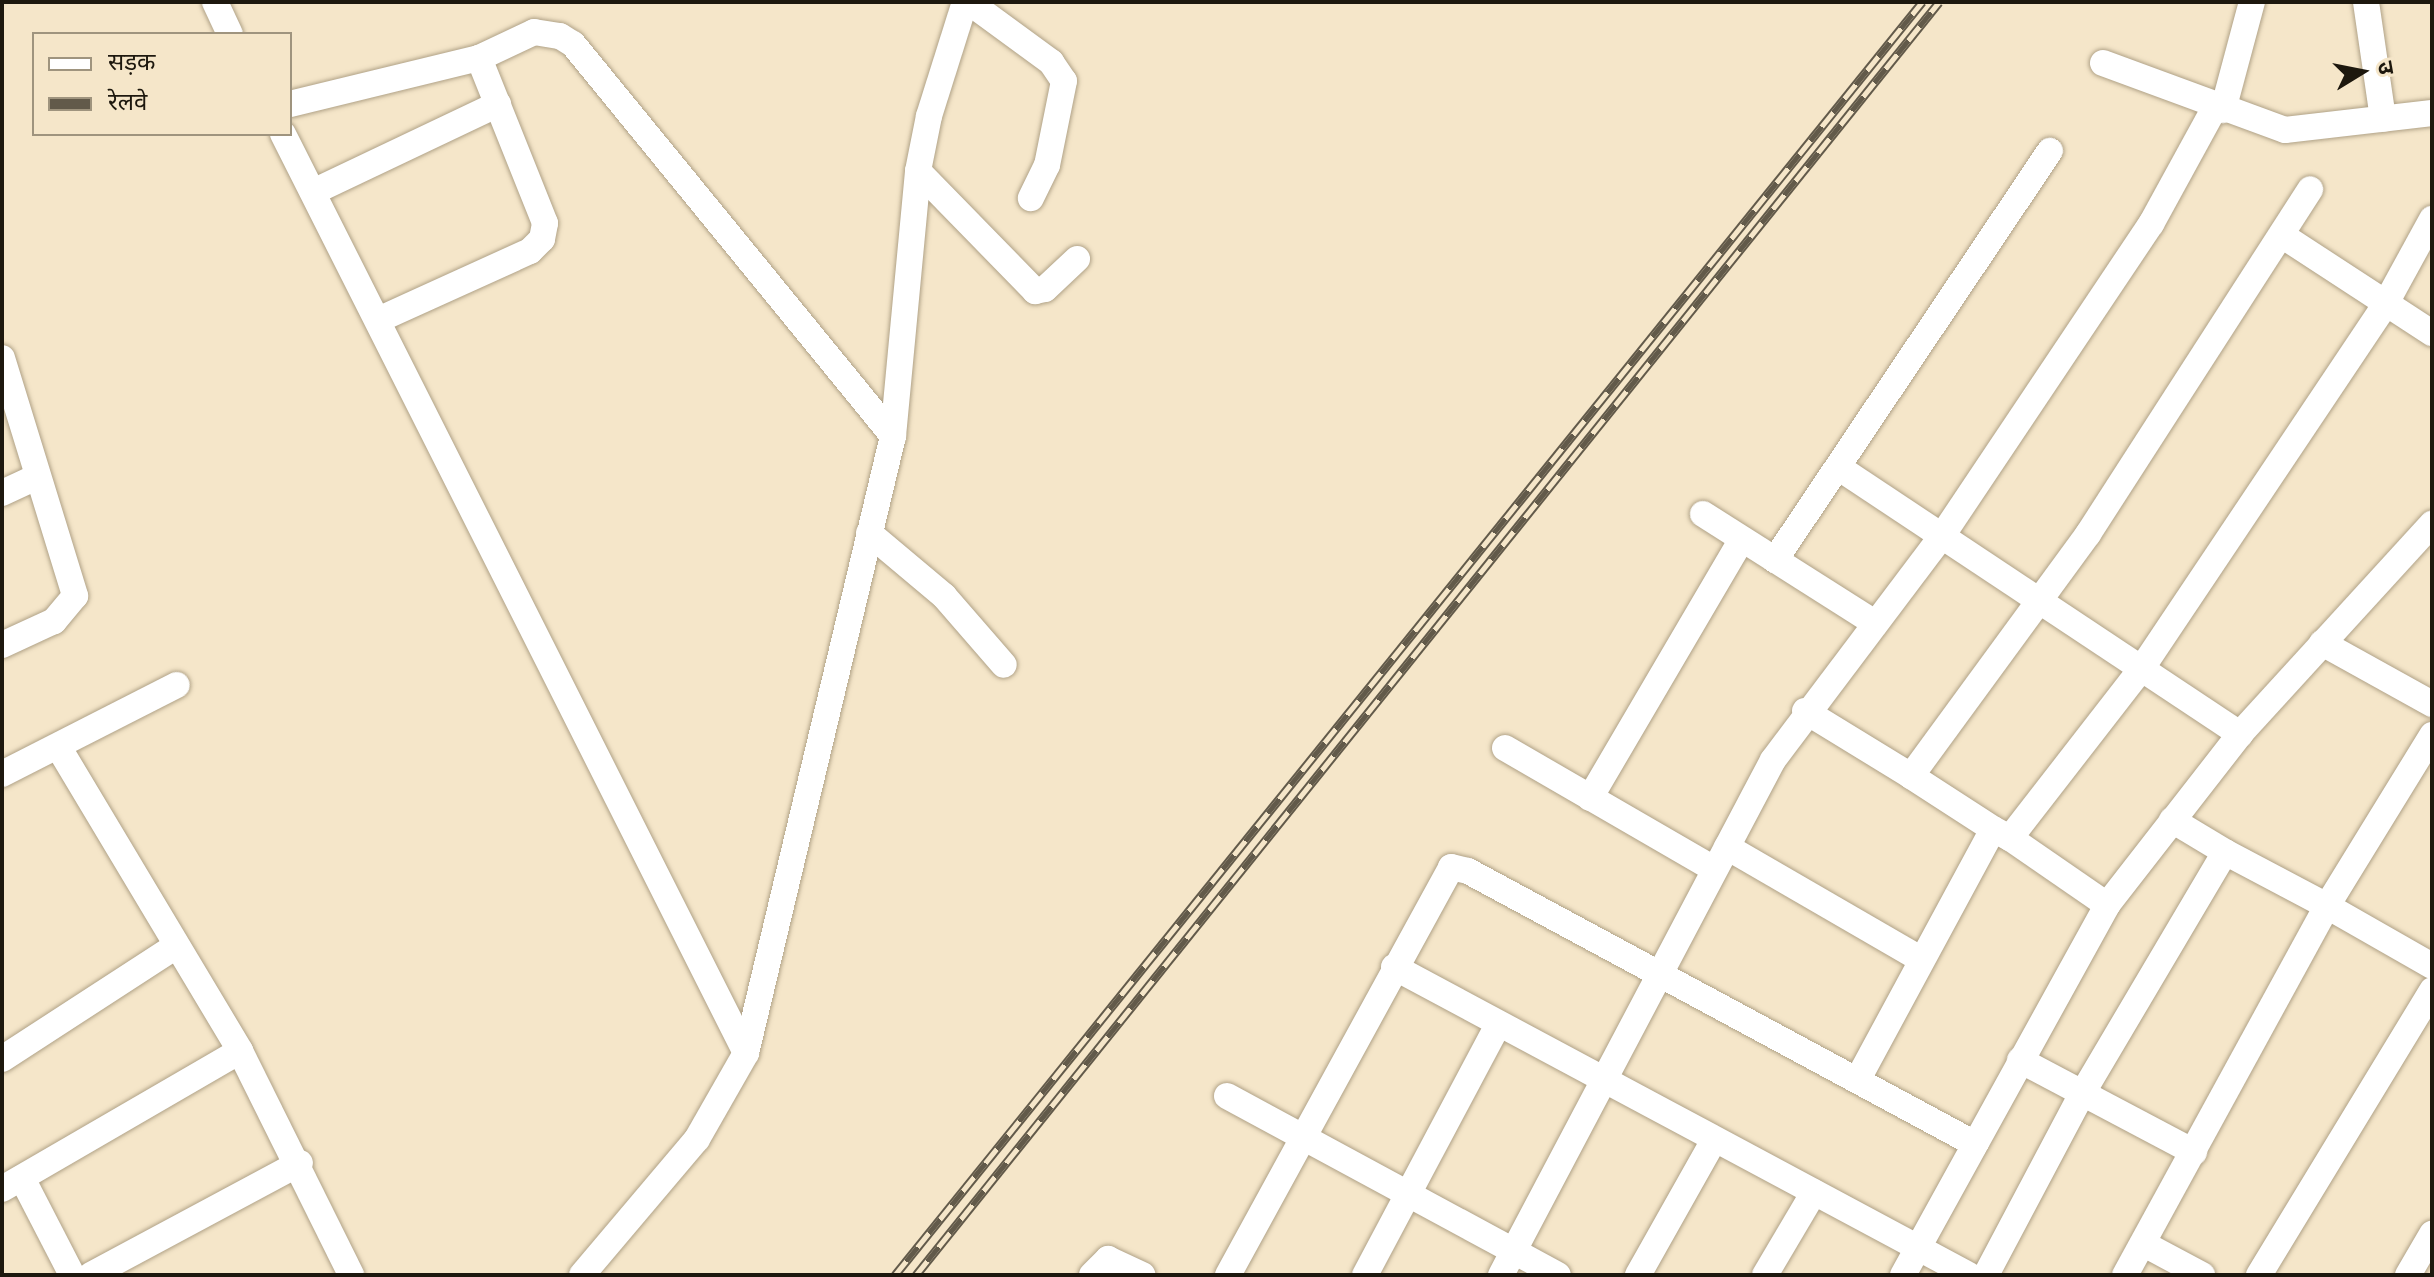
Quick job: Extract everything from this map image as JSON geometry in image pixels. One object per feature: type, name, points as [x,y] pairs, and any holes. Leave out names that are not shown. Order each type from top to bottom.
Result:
[{"type":"street","points":[[215,2],[229,32]]},
{"type":"street","points":[[582,1275],[697,1139],[746,1053],[893,436],[918,171],[967,2],[1051,62],[1064,81],[1047,165],[1031,198]]},
{"type":"street","points":[[1501,1275],[1720,858],[1805,711],[1942,536],[2151,224],[2219,108],[2252,2]]},
{"type":"street","points":[[2366,2],[2383,119]]},
{"type":"street","points":[[292,104],[479,58],[534,32],[552,32],[573,44],[893,436]]},
{"type":"street","points":[[378,320],[530,251],[542,239],[545,223],[479,58]]},
{"type":"street","points":[[2103,63],[2219,108],[2298,131],[2432,113]]},
{"type":"street","points":[[313,192],[498,104]]},
{"type":"street","points":[[284,136],[746,1053]]},
{"type":"street","points":[[1775,560],[2050,151]]},
{"type":"street","points":[[918,171],[1035,291],[1045,289],[1077,259]]},
{"type":"street","points":[[1911,776],[2040,601],[2283,236],[2310,189]]},
{"type":"street","points":[[1858,1079],[1922,960],[2002,834],[2142,668],[2386,303],[2432,219]]},
{"type":"street","points":[[2283,236],[2432,333]]},
{"type":"street","points":[[2,358],[75,596],[54,621],[2,645]]},
{"type":"street","points":[[1838,467],[2240,734]]},
{"type":"street","points":[[2,493],[36,477]]},
{"type":"street","points":[[1703,514],[1875,623]]},
{"type":"street","points":[[1903,1275],[2107,905],[2240,734],[2432,524]]},
{"type":"street","points":[[869,533],[944,596],[1004,665]]},
{"type":"street","points":[[1590,798],[1742,539]]},
{"type":"street","points":[[2322,643],[2432,704]]},
{"type":"street","points":[[2,774],[59,748],[177,685]]},
{"type":"street","points":[[1805,711],[2002,834],[2107,905]]},
{"type":"street","points":[[2125,1275],[2327,906],[2432,735]]},
{"type":"street","points":[[59,748],[240,1051],[300,1163],[351,1275]]},
{"type":"street","points":[[1505,748],[1590,798],[1720,858],[1922,960]]},
{"type":"street","points":[[2172,820],[2432,966]]},
{"type":"street","points":[[1986,1275],[2082,1094],[2225,852]]},
{"type":"street","points":[[1228,1275],[1301,1136],[1451,867],[1468,871],[1975,1144]]},
{"type":"street","points":[[2,1059],[176,946]]},
{"type":"street","points":[[1394,967],[1969,1275]]},
{"type":"street","points":[[2259,1275],[2432,990]]},
{"type":"street","points":[[1365,1275],[1498,1025]]},
{"type":"street","points":[[72,1275],[12,1184],[240,1051]]},
{"type":"street","points":[[2020,1060],[2194,1152]]},
{"type":"street","points":[[1227,1096],[1558,1275]]},
{"type":"street","points":[[1638,1275],[1714,1140]]},
{"type":"street","points":[[91,1275],[300,1163]]},
{"type":"street","points":[[1765,1275],[1814,1192]]},
{"type":"street","points":[[2408,1275],[2432,1234]]},
{"type":"street","points":[[2144,1244],[2202,1275]]},
{"type":"street","points":[[1092,1275],[1108,1259],[1142,1275]]},
{"type":"railway","points":[[895,1275],[1922,2]]},
{"type":"railway","points":[[916,1275],[1939,2]]}]
